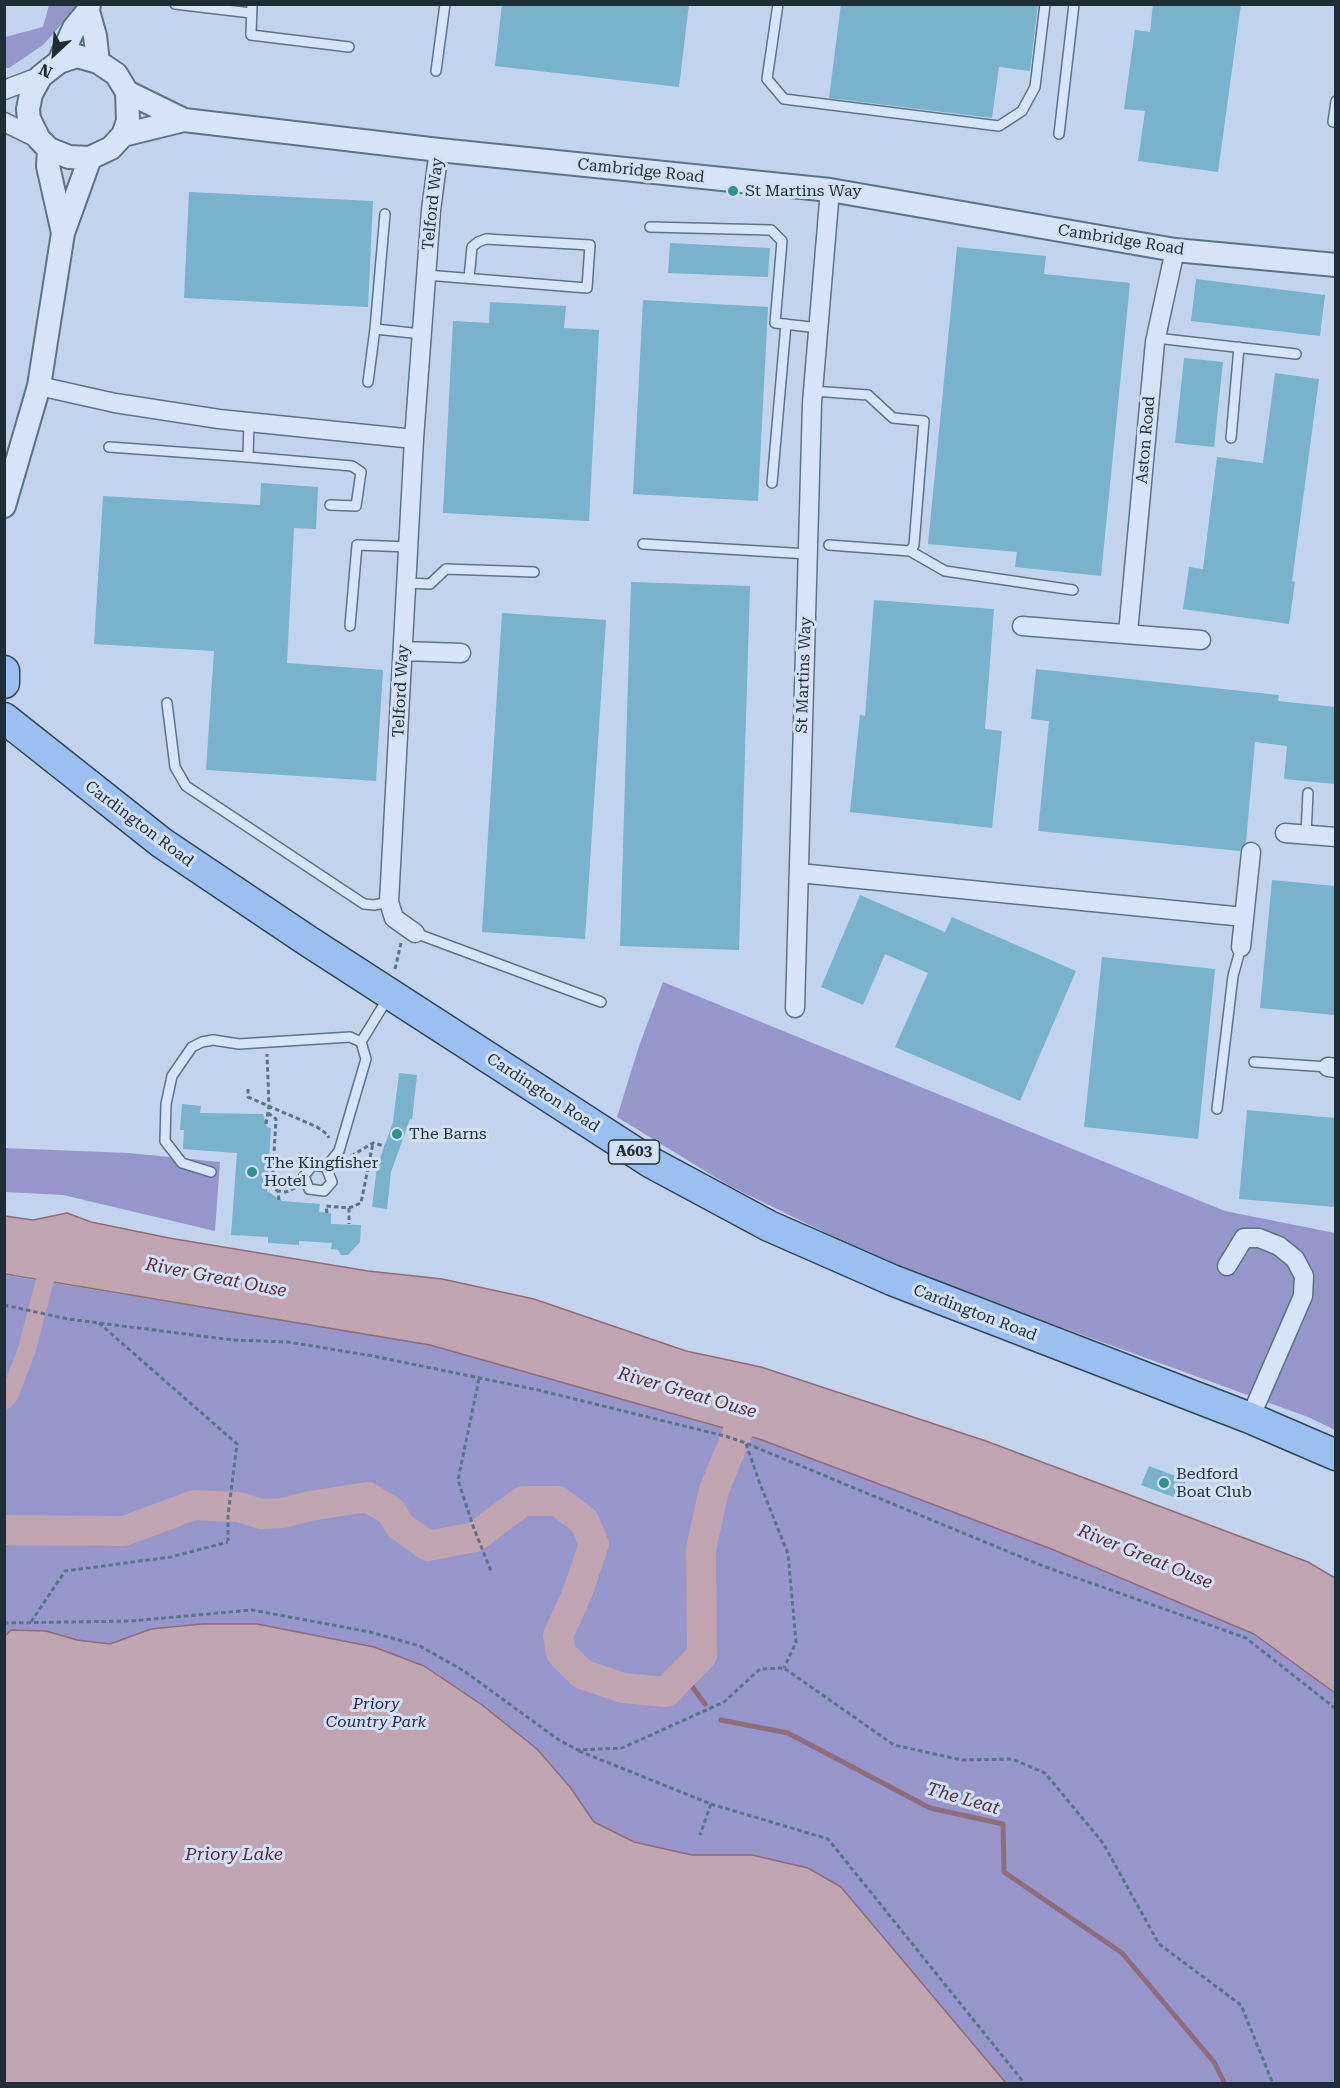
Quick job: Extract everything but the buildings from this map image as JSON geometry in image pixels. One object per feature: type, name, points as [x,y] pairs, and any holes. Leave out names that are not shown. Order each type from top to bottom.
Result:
[{"type":"main road","points":[[4,671],[4,683]]},
{"type":"main road","name":"Cardington Road","points":[[4,718],[162,843],[650,1162],[769,1226],[892,1281],[1251,1418],[1335,1455]]},
{"type":"street","points":[[89,8],[98,62]]},
{"type":"street","points":[[63,232],[44,144],[29,119],[28,109],[31,94],[89,8]]},
{"type":"street","points":[[4,90],[77,56],[98,62],[116,74],[127,92],[128,121],[123,135],[111,148],[90,158],[69,158],[4,122]]},
{"type":"street","points":[[127,92],[184,120]]},
{"type":"street","name":"Cambridge Road","points":[[123,135],[184,120],[439,150],[830,190],[1175,250],[1335,265]]},
{"type":"street","name":"Telford Way","points":[[389,902],[414,439],[431,210],[439,150]]},
{"type":"street","points":[[4,506],[39,386],[63,232],[90,158]]},
{"type":"street","name":"St Martins Way","points":[[795,1008],[813,391],[830,190]]},
{"type":"street","name":"Aston Road","points":[[1128,633],[1156,338],[1175,250]]},
{"type":"street","points":[[39,386],[115,403],[249,422],[414,439]]},
{"type":"street","points":[[1022,626],[1202,640]]},
{"type":"street","points":[[404,651],[461,653]]},
{"type":"street","points":[[1285,832],[1335,837]]},
{"type":"street","points":[[1241,946],[1251,852]]},
{"type":"street","points":[[799,873],[1244,917]]},
{"type":"street","points":[[389,902],[394,918],[410,930]]},
{"type":"street","points":[[1227,1266],[1244,1238],[1259,1238],[1279,1246],[1295,1259],[1304,1276],[1303,1296],[1251,1418]]},
{"type":"lane","points":[[175,4],[252,9],[251,35],[349,47]]},
{"type":"lane","points":[[436,71],[445,4]]},
{"type":"lane","points":[[778,4],[767,79],[784,99],[999,126],[1022,111],[1035,87],[1044,4]]},
{"type":"lane","points":[[1059,134],[1074,4]]},
{"type":"lane","points":[[1333,122],[1335,101]]},
{"type":"lane","points":[[368,382],[385,214]]},
{"type":"lane","points":[[650,227],[771,230],[782,242],[775,323],[819,328]]},
{"type":"lane","points":[[426,275],[587,288],[590,245],[486,239],[478,242],[472,248],[469,278]]},
{"type":"lane","points":[[772,483],[786,324]]},
{"type":"lane","points":[[375,329],[422,334]]},
{"type":"lane","points":[[1156,338],[1296,354]]},
{"type":"lane","points":[[1231,438],[1239,347]]},
{"type":"lane","points":[[813,391],[868,395],[892,418],[924,421],[914,545],[910,551]]},
{"type":"lane","points":[[248,457],[249,422]]},
{"type":"lane","points":[[109,447],[352,466],[361,472],[356,506],[330,505]]},
{"type":"lane","points":[[643,544],[808,554]]},
{"type":"lane","points":[[350,626],[357,545],[409,547]]},
{"type":"lane","points":[[829,545],[910,551],[945,571],[1072,590]]},
{"type":"lane","points":[[407,583],[430,584],[446,570],[534,572]]},
{"type":"lane","points":[[167,703],[175,767],[186,786],[364,904],[389,902]]},
{"type":"lane","points":[[1306,834],[1308,793]]},
{"type":"lane","points":[[410,930],[601,1002]]},
{"type":"lane","points":[[1217,1109],[1231,987],[1241,946]]},
{"type":"lane","points":[[326,1167],[332,1182],[324,1191],[309,1189],[304,1176],[313,1165],[326,1167],[339,1151],[366,1059],[361,1042],[390,994]]},
{"type":"lane","points":[[211,1172],[182,1162],[165,1141],[166,1104],[172,1076],[192,1047],[213,1040],[239,1044],[350,1037],[361,1042]]},
{"type":"lane","points":[[1254,1062],[1332,1068]]},
{"type":"path","points":[[390,994],[410,930]]},
{"type":"path","points":[[266,1041],[269,1106],[266,1124]]},
{"type":"path","points":[[248,1089],[248,1097],[317,1127],[327,1134],[332,1144],[330,1154],[334,1160],[341,1161],[373,1143],[385,1146]]},
{"type":"path","points":[[267,1113],[276,1119],[272,1187],[285,1192],[307,1182]]},
{"type":"path","points":[[327,1213],[326,1206],[349,1208],[362,1203],[373,1143]]},
{"type":"path","points":[[278,1191],[279,1200]]},
{"type":"path","points":[[349,1208],[349,1224]]},
{"type":"path","points":[[4,1305],[68,1319],[232,1340],[288,1342],[373,1356],[538,1390],[725,1436],[1042,1566],[1246,1638],[1335,1709]]},
{"type":"path","points":[[31,1623],[65,1571],[171,1557],[229,1541],[228,1515],[237,1444],[98,1322]]},
{"type":"path","points":[[479,1378],[458,1480],[491,1571]]},
{"type":"path","points":[[745,1443],[788,1554],[796,1642],[784,1668]]},
{"type":"path","points":[[4,1623],[131,1621],[252,1610],[370,1632],[420,1646],[464,1671],[559,1740],[578,1750],[711,1804],[828,1839],[1026,2084]]},
{"type":"path","points":[[578,1750],[622,1748],[724,1702],[760,1669],[784,1668],[894,1746],[962,1760],[1012,1759],[1045,1773],[1103,1843],[1159,1944],[1241,2005],[1273,2084]]},
{"type":"path","points":[[700,1835],[711,1804]]},
{"type":"green space","points":[[49,5],[79,5],[72,19],[67,18],[43,45],[9,68],[5,68],[5,37],[43,27]]},
{"type":"green space","points":[[663,982],[1225,1211],[1335,1233],[1335,1430],[1308,1417],[893,1266],[728,1185],[617,1117],[639,1046]]},
{"type":"green space","points":[[4,1148],[129,1153],[220,1162],[215,1231],[63,1195],[5,1192]]},
{"type":"green space","name":"Priory Country Park","points":[[5,1275],[431,1345],[577,1386],[762,1440],[1054,1550],[1254,1634],[1335,1693],[1335,2083],[5,2083]]},
{"type":"water","name":"River Great Ouse","points":[[67,1213],[91,1222],[169,1238],[368,1271],[442,1279],[534,1299],[686,1351],[761,1367],[986,1441],[1308,1562],[1335,1578],[1335,1693],[1254,1634],[1054,1550],[762,1440],[430,1345],[5,1274],[5,1216],[33,1220]]},
{"type":"water","name":"Priory Lake","points":[[202,1624],[257,1624],[374,1647],[424,1666],[482,1705],[537,1749],[570,1787],[594,1822],[634,1842],[692,1855],[752,1855],[808,1868],[841,1887],[1006,2083],[5,2083],[5,1636],[11,1630],[46,1631],[77,1640],[110,1644],[151,1629]]},
{"type":"waterway","points":[[4,1401],[10,1394],[27,1349],[51,1257]]},
{"type":"waterway","name":"River Great Ouse","points":[[4,1530],[124,1531],[194,1505],[239,1507],[261,1514],[283,1513],[310,1506],[367,1497],[391,1511],[400,1526],[428,1546],[475,1537],[523,1501],[558,1501],[584,1521],[594,1544],[578,1591],[558,1636],[561,1653],[582,1674],[623,1688],[666,1692],[702,1655],[701,1549],[714,1490],[747,1410]]},
{"type":"waterway","points":[[683,1674],[705,1704]]},
{"type":"waterway","name":"The Leat","points":[[721,1720],[788,1733],[930,1808],[1003,1824],[1004,1872],[1122,1953],[1214,2062],[1225,2084]]},
{"type":"place","name":"St Martins Way","points":[[733,191]]},
{"type":"place","name":"The Barns","points":[[397,1134]]},
{"type":"place","name":"The Kingfisher Hotel","points":[[252,1172]]},
{"type":"place","name":"Bedford Boat Club","points":[[1164,1483]]}]
